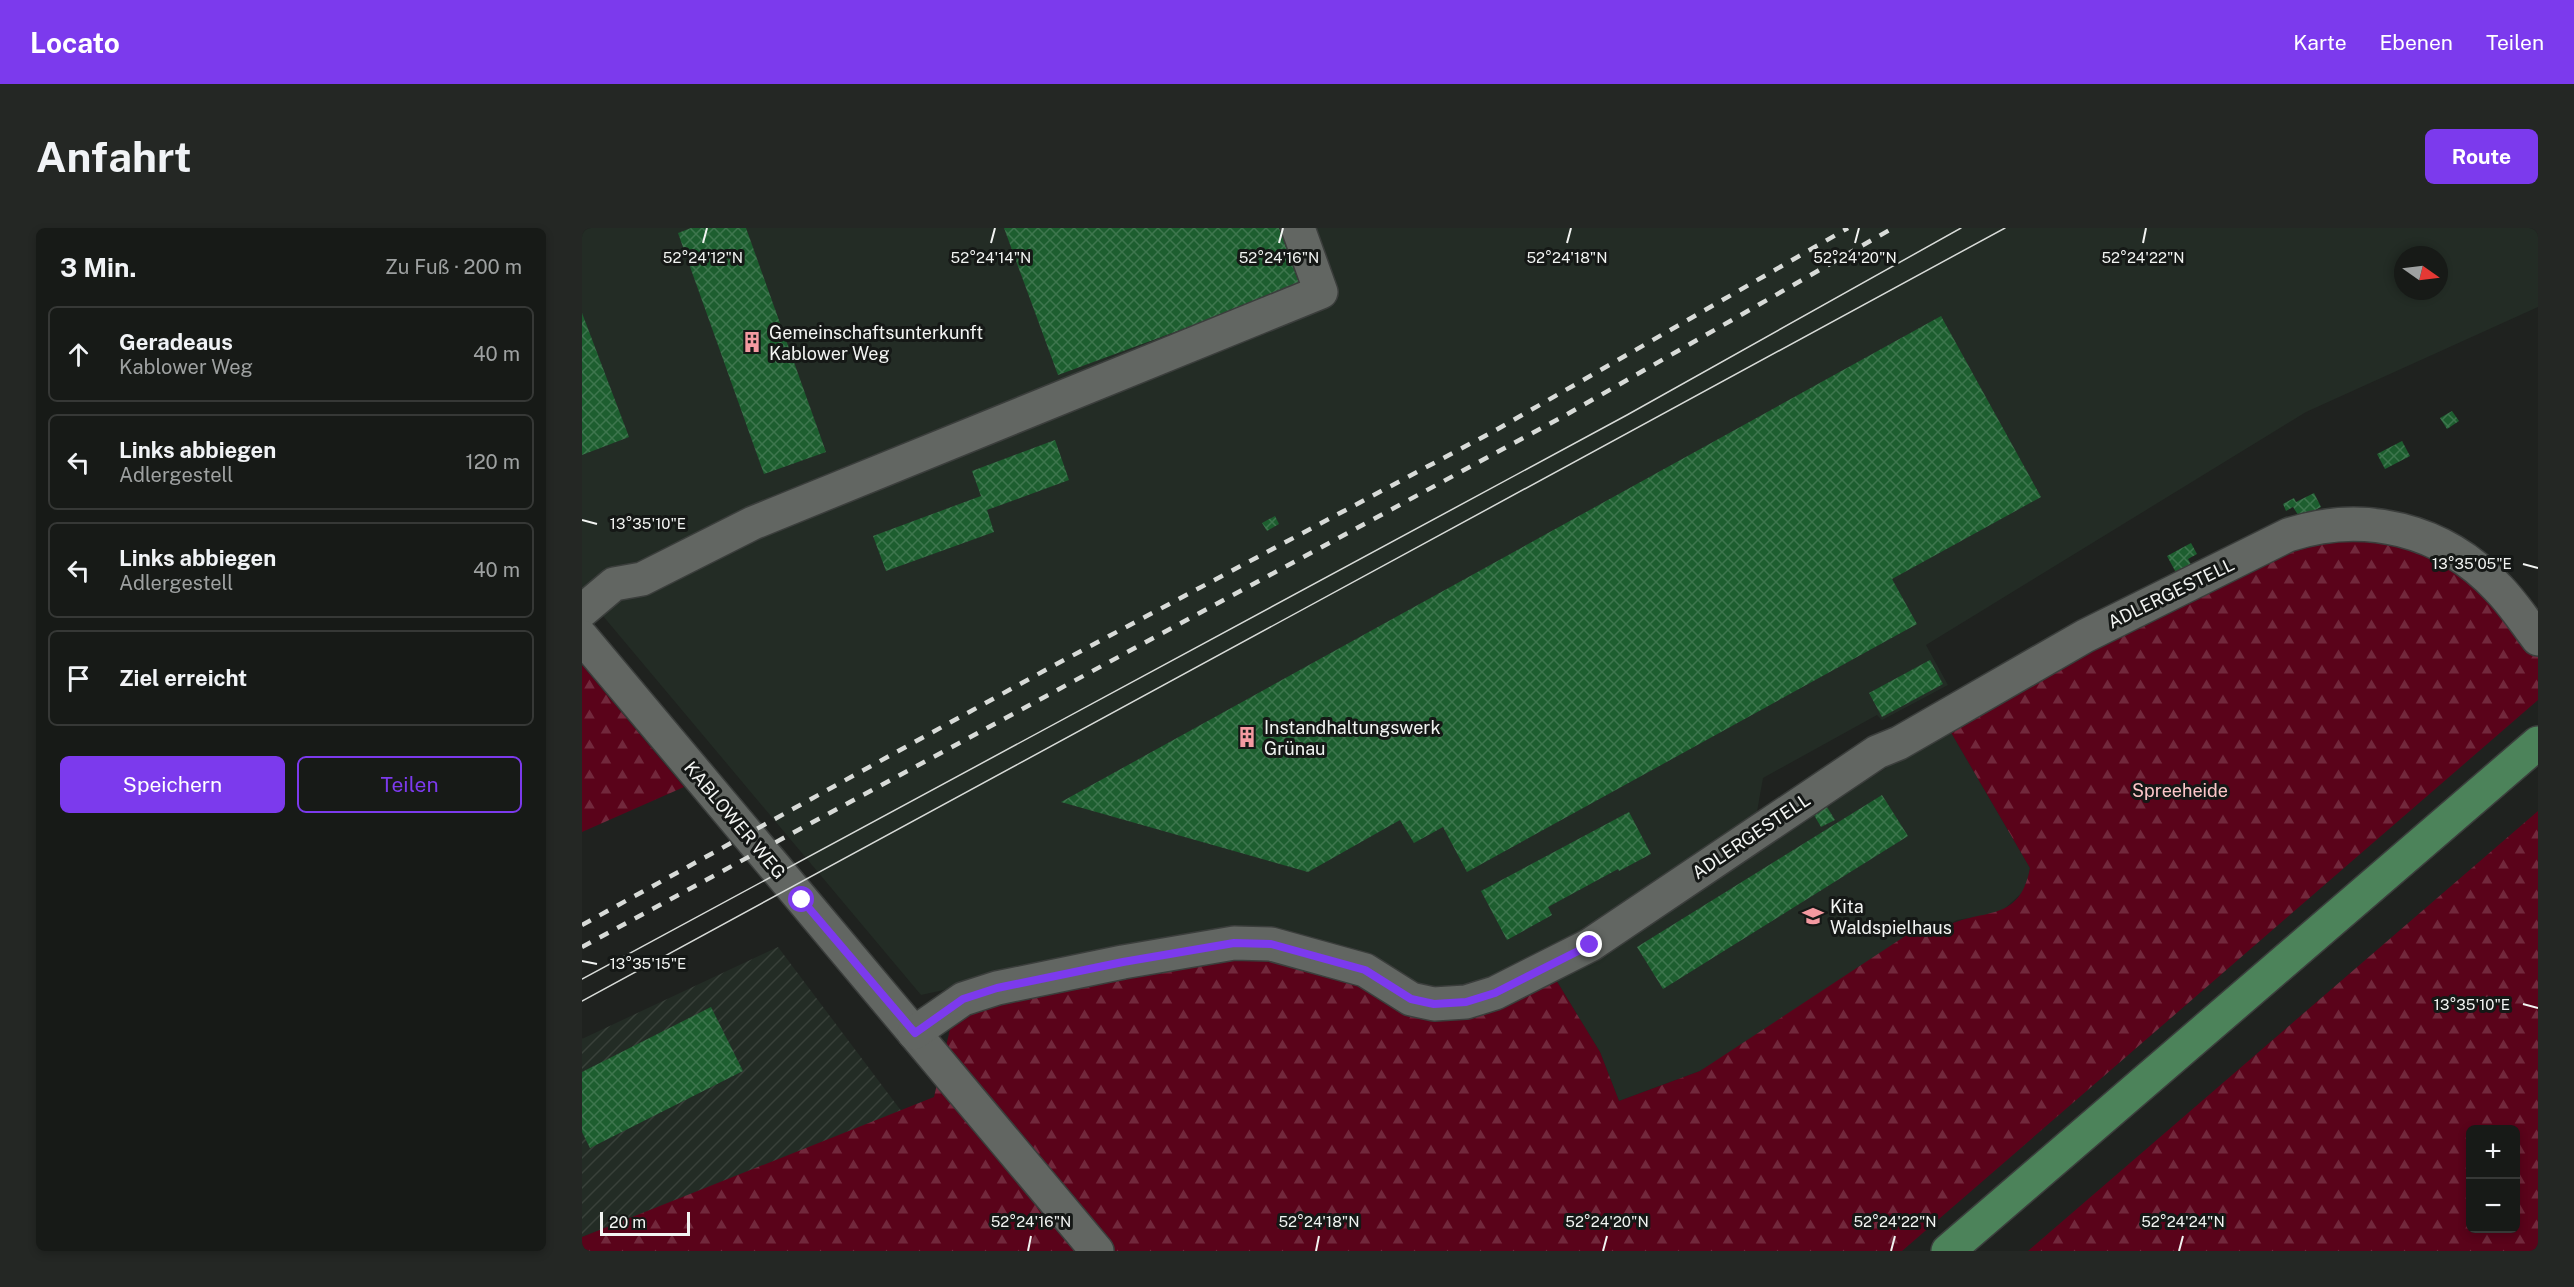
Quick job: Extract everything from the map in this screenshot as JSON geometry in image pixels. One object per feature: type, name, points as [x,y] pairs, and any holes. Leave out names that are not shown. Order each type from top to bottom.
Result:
[{"type":"main road","points":[[1948,1251],[2538,743]]},
{"type":"street","points":[[582,610],[613,572],[642,579],[753,524],[1321,292],[1298,228]]},
{"type":"street","name":"ADLERGESTELL","points":[[915,1033],[963,999],[997,988],[1123,962],[1234,943],[1271,944],[1365,970],[1411,999],[1434,1004],[1466,1002],[1495,993],[1590,945],[1877,752],[1899,743],[2085,636],[2288,535],[2316,525],[2360,522],[2389,527],[2430,540],[2460,555],[2498,588],[2538,639]]},
{"type":"street","name":"KABLOWER WEG","points":[[582,637],[1097,1251]]},
{"type":"shaded area","points":[[582,228],[2538,228],[2538,307],[2306,412],[1926,645],[1948,685],[1882,720],[1877,715],[1763,778],[1755,823],[1538,962],[1447,995],[1214,931],[921,995],[582,591]]},
{"type":"shaded area","name":"Kita Waldspielhaus","points":[[1949,729],[2030,868],[2026,889],[2000,913],[1957,920],[1700,1071],[1619,1101],[1600,1052],[1553,975]]},
{"type":"shaded area","points":[[778,947],[902,1112],[582,1237],[582,1039]]},
{"type":"green space","name":"Spreeheide","points":[[2357,533],[2447,556],[2538,649],[2538,700],[1902,1251],[582,1251],[582,1237],[934,1097],[951,1025],[967,1007],[1245,951],[1306,961],[1419,1012],[1553,975],[1600,1052],[1619,1101],[1700,1071],[1922,925],[1941,929],[1956,922],[1996,912],[2017,899],[2025,886],[2030,868],[1949,729],[1968,712],[2291,545]]},
{"type":"green space","points":[[582,665],[684,787],[582,832]]},
{"type":"green space","points":[[2538,811],[2538,1251],[2028,1251]]},
{"type":"building","name":"Gemeinschaftsunterkunft Kablower Weg","points":[[691,228],[746,228],[826,452],[764,474],[678,233]]},
{"type":"building","points":[[1004,228],[1279,228],[1300,286],[1058,375]]},
{"type":"building","points":[[582,313],[629,437],[582,455]]},
{"type":"building","points":[[1941,316],[2041,497],[1892,579],[1917,624],[1467,872],[1443,827],[1414,843],[1400,820],[1308,872],[1061,802]]},
{"type":"building","points":[[2452,411],[2459,421],[2447,429],[2440,418]]},
{"type":"building","points":[[1055,440],[1069,480],[987,510],[994,532],[886,571],[873,536],[981,496],[972,471]]},
{"type":"building","points":[[2402,441],[2410,456],[2385,469],[2377,454]]},
{"type":"building","points":[[2314,493],[2321,507],[2300,518],[2293,507],[2286,511],[2283,504],[2294,498],[2296,502]]},
{"type":"building","points":[[1275,516],[1279,524],[1267,531],[1262,523]]},
{"type":"building","points":[[2191,543],[2197,554],[2188,559],[2195,572],[2180,580],[2167,556]]},
{"type":"building","points":[[1930,660],[1943,684],[1882,717],[1869,693]]},
{"type":"building","points":[[1882,795],[1908,836],[1663,989],[1637,947]]},
{"type":"building","points":[[1827,807],[1835,820],[1821,827],[1814,815]]},
{"type":"building","points":[[1629,812],[1651,854],[1548,907],[1552,915],[1507,940],[1481,891]]},
{"type":"building","points":[[711,1007],[743,1071],[590,1148],[582,1132],[582,1072]]},
{"type":"tram line","points":[[582,979],[1627,415],[1961,228]]},
{"type":"tram line","points":[[582,1001],[2005,228]]},
{"type":"railway","points":[[582,925],[1051,667],[1496,430],[1848,228]]},
{"type":"railway","points":[[582,947],[1564,416],[1893,228]]},
{"type":"place","name":"Gemeinschaftsunterkunft Kablower Weg","points":[[752,342]]},
{"type":"place","name":"Instandhaltungswerk Grünau","points":[[1247,737]]},
{"type":"place","name":"Kita Waldspielhaus","points":[[1813,916]]},
{"type":"route","points":[[802,900],[915,1033],[963,999],[997,988],[1123,962],[1234,943],[1271,944],[1365,970],[1411,999],[1434,1004],[1466,1002],[1495,993],[1590,945]]}]
